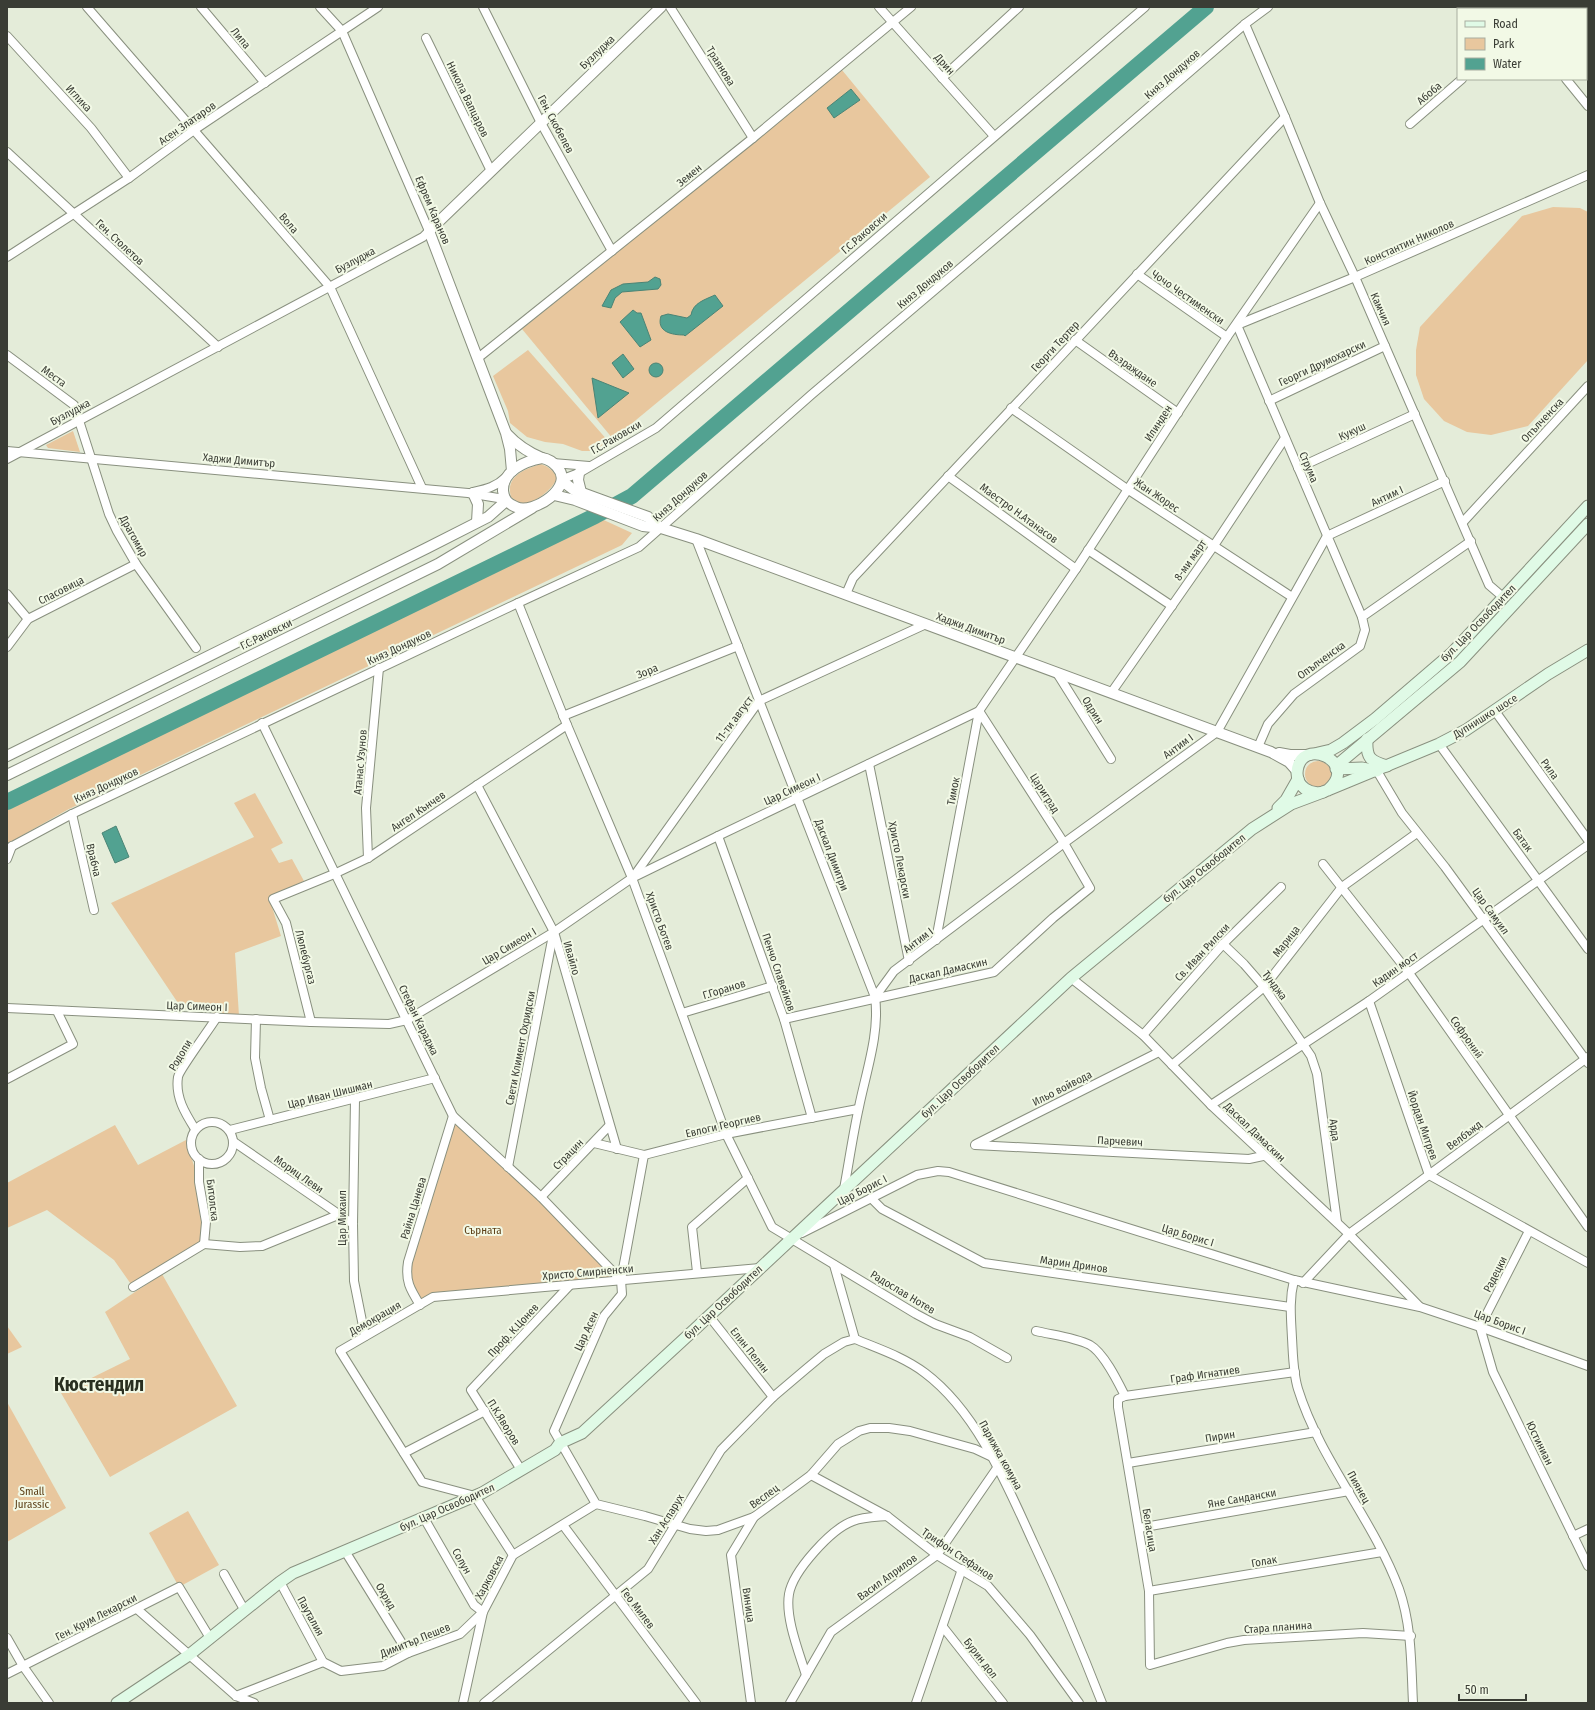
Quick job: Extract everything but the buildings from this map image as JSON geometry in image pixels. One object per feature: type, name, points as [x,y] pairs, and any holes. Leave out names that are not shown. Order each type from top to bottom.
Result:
[{"type":"main road","name":"бул. Цар Освободител","points":[[1314,754],[1331,750],[1343,743],[1375,719],[1452,653],[1588,506]]},
{"type":"main road","name":"бул. Цар Освободител","points":[[1336,767],[1367,739],[1460,662],[1588,524]]},
{"type":"main road","name":"Дупнишко шосе","points":[[1272,815],[1301,799],[1326,791],[1382,768],[1439,744],[1466,730],[1548,674],[1588,650]]},
{"type":"main road","points":[[1367,739],[1368,756],[1382,768]]},
{"type":"main road","points":[[1272,815],[1286,800],[1298,775],[1301,762],[1314,754],[1329,757],[1336,767],[1336,780],[1326,791],[1314,793],[1309,792],[1304,789],[1298,775]]},
{"type":"main road","points":[[1336,767],[1382,768]]},
{"type":"main road","name":"бул. Цар Освободител","points":[[117,1703],[189,1655],[246,1611],[280,1582],[308,1566],[482,1493],[555,1450],[560,1443],[582,1433],[1071,978],[1176,890],[1252,829],[1272,815]]},
{"type":"main road","points":[[475,1496],[480,1488],[551,1444],[560,1443]]},
{"type":"street","name":"Вола","points":[[87,7],[330,287],[422,488]]},
{"type":"street","name":"Липа","points":[[201,7],[265,83]]},
{"type":"street","name":"Ефрем Каранов","points":[[320,7],[342,30],[429,231],[506,433],[510,449],[509,474]]},
{"type":"street","name":"Асен Златаров","points":[[7,257],[129,178],[194,130],[378,7]]},
{"type":"street","name":"Ген. Скобелев","points":[[483,7],[542,122],[612,251]]},
{"type":"street","name":"Бузлуджа","points":[[7,459],[423,237],[661,7]]},
{"type":"street","name":"Траянова","points":[[670,7],[753,138]]},
{"type":"street","name":"Дрин","points":[[879,7],[994,136]]},
{"type":"street","name":"Земен","points":[[478,358],[753,138],[911,7]]},
{"type":"street","points":[[942,78],[1019,7]]},
{"type":"street","name":"Г.С.Раковски","points":[[563,480],[579,473],[656,428],[1145,7]]},
{"type":"street","name":"Княз Дондуков","points":[[9,848],[72,814],[262,723],[639,547],[811,395],[1109,142],[1245,24],[1268,7]]},
{"type":"street","name":"Камчия","points":[[1245,24],[1320,203],[1355,277],[1463,522],[1489,585],[1503,597]]},
{"type":"street","name":"Иглика","points":[[7,36],[91,128],[129,178]]},
{"type":"street","name":"Никола Вапцаров","points":[[426,38],[491,171]]},
{"type":"street","name":"Абоба","points":[[1410,124],[1461,80]]},
{"type":"street","points":[[1567,80],[1588,106]]},
{"type":"street","name":"Георги Тертер","points":[[846,594],[853,578],[1285,117]]},
{"type":"street","name":"Ген. Столетов","points":[[7,152],[218,347]]},
{"type":"street","name":"Константин Николов","points":[[1237,325],[1355,277],[1588,175]]},
{"type":"street","name":"Илинден","points":[[1017,658],[1227,337],[1237,325],[1320,203]]},
{"type":"street","name":"Чочо Честименски","points":[[1137,274],[1227,337]]},
{"type":"street","name":"Струма","points":[[1237,325],[1362,617]]},
{"type":"street","name":"Възраждане","points":[[1075,340],[1178,413]]},
{"type":"street","name":"Георги Друмохарски","points":[[1269,401],[1385,346]]},
{"type":"street","name":"Места","points":[[7,355],[74,404],[79,421]]},
{"type":"street","name":"Опълченска","points":[[1463,522],[1588,386]]},
{"type":"street","name":"Жан Жорес","points":[[1012,408],[1127,489],[1213,547],[1292,597]]},
{"type":"street","name":"Кукуш","points":[[1298,468],[1415,414]]},
{"type":"street","name":"Драгомир","points":[[79,421],[112,519],[136,564],[196,648]]},
{"type":"street","points":[[506,433],[515,443],[530,453],[551,460],[558,468],[567,486],[578,496]]},
{"type":"street","name":"8-ми март","points":[[1111,693],[1213,547],[1285,438]]},
{"type":"street","name":"Хаджи Димитър","points":[[7,451],[422,488],[471,493],[505,500]]},
{"type":"street","points":[[477,522],[478,504],[471,493],[490,488],[500,483],[509,474],[525,463],[542,458]]},
{"type":"street","points":[[553,463],[590,466]]},
{"type":"street","points":[[578,496],[579,473]]},
{"type":"street","points":[[509,474],[503,489],[505,500],[518,508],[532,508],[554,495],[563,480]]},
{"type":"street","name":"Маестро Н.Атанасов","points":[[948,476],[1076,569]]},
{"type":"street","name":"Антим I","points":[[875,997],[894,971],[1064,843],[1217,732],[1327,536],[1444,481]]},
{"type":"street","points":[[554,495],[578,496]]},
{"type":"street","name":"Хаджи Димитър","points":[[578,496],[661,528],[696,539],[846,594],[1271,752]]},
{"type":"street","name":"Г.С.Раковски","points":[[7,756],[177,673],[488,517],[505,500]]},
{"type":"street","name":"Г.С.Раковски","points":[[7,775],[438,564],[532,508]]},
{"type":"street","name":"Даскал Димитри","points":[[696,539],[875,997],[877,1010],[872,1043],[858,1109],[844,1189]]},
{"type":"street","points":[[1362,617],[1471,541]]},
{"type":"street","points":[[1088,550],[1172,606]]},
{"type":"street","name":"Спасовица","points":[[7,647],[28,619],[136,564]]},
{"type":"street","points":[[7,594],[28,619]]},
{"type":"street","name":"Христо Ботев","points":[[518,603],[566,725],[632,878],[726,1134],[772,1227],[790,1239]]},
{"type":"street","name":"Опълченска","points":[[1258,747],[1268,724],[1294,694],[1360,646],[1365,630],[1362,617]]},
{"type":"street","name":"11-ти август","points":[[632,878],[759,701],[926,624]]},
{"type":"street","name":"Зора","points":[[563,716],[738,646]]},
{"type":"street","name":"Тимок","points":[[936,940],[979,711],[1017,658]]},
{"type":"street","name":"Атанас Узунов","points":[[368,858],[366,808],[379,668]]},
{"type":"street","name":"Одрин","points":[[1057,672],[1111,759]]},
{"type":"street","name":"Цар Симеон I","points":[[7,1008],[311,1022],[388,1024],[407,1020],[554,932],[632,878],[979,711]]},
{"type":"street","name":"Цариград","points":[[979,711],[1064,843],[1090,888]]},
{"type":"street","name":"Рила","points":[[1495,711],[1588,840]]},
{"type":"street","name":"Стефан Караджа","points":[[262,723],[334,874],[453,1116],[541,1197],[621,1280]]},
{"type":"street","name":"Ангел Кънчев","points":[[273,899],[334,874],[368,858],[566,725]]},
{"type":"street","name":"Батак","points":[[1439,744],[1539,880],[1588,950]]},
{"type":"street","points":[[1271,752],[1290,755],[1314,754]]},
{"type":"street","points":[[1271,752],[1288,762],[1298,775]]},
{"type":"street","name":"Христо Лекарски","points":[[869,764],[908,961]]},
{"type":"street","name":"Цар Самуил","points":[[1382,768],[1399,808],[1484,919],[1587,1060]]},
{"type":"street","name":"Ивайло","points":[[477,785],[554,932],[609,1126],[617,1149]]},
{"type":"street","name":"Врабча","points":[[72,814],[94,910]]},
{"type":"street","name":"Марица","points":[[1172,1065],[1264,987],[1342,887],[1417,833]]},
{"type":"street","name":"Пенчо Славейков","points":[[718,836],[773,986],[812,1118]]},
{"type":"street","name":"Кадин мост","points":[[1211,1105],[1303,1043],[1369,1001],[1588,845]]},
{"type":"street","points":[[7,859],[9,848]]},
{"type":"street","name":"Софроний","points":[[1323,864],[1409,973],[1588,1227]]},
{"type":"street","name":"Св. Иван Рилски","points":[[1143,1035],[1223,944],[1281,887]]},
{"type":"street","name":"Даскал Дамаскин","points":[[784,1019],[875,997],[994,972],[1053,918],[1090,888]]},
{"type":"street","name":"Люлебургаз","points":[[273,899],[286,923],[311,1022]]},
{"type":"street","name":"Свети Климент Охридски","points":[[508,1167],[554,932]]},
{"type":"street","name":"Тунджа","points":[[1223,944],[1244,964],[1264,987],[1303,1043]]},
{"type":"street","name":"Даскал Дамаскин","points":[[1071,978],[1143,1035],[1211,1105],[1349,1234],[1420,1307]]},
{"type":"street","name":"Г.Горанов","points":[[682,1013],[773,986]]},
{"type":"street","name":"Йордан Митрев","points":[[1369,1001],[1429,1175],[1588,1264]]},
{"type":"street","points":[[7,1079],[74,1044],[57,1011]]},
{"type":"street","name":"Родопи","points":[[195,1129],[183,1110],[178,1092],[178,1076],[217,1017]]},
{"type":"street","points":[[256,1020],[256,1058],[261,1088],[270,1120]]},
{"type":"street","name":"Арда","points":[[1303,1043],[1312,1056],[1317,1074],[1336,1222]]},
{"type":"street","name":"Ильо войвода","points":[[975,1145],[1159,1052]]},
{"type":"street","name":"Велбъжд","points":[[1303,1283],[1349,1234],[1587,1060]]},
{"type":"street","name":"Цар Иван Шишман","points":[[230,1130],[435,1078]]},
{"type":"street","name":"Цар Михаил","points":[[355,1099],[353,1224],[354,1281],[365,1336]]},
{"type":"street","name":"Евлоги Георгиев","points":[[594,1143],[644,1155],[726,1134],[858,1109]]},
{"type":"street","name":"Райна Цанева","points":[[420,1305],[410,1288],[406,1274],[408,1262],[453,1116]]},
{"type":"street","points":[[213,1121],[225,1125],[230,1130],[234,1142],[230,1155],[224,1160],[211,1164],[198,1159],[191,1148],[190,1142],[195,1129],[206,1122],[213,1121]]},
{"type":"street","name":"Страцин","points":[[541,1197],[609,1126]]},
{"type":"street","name":"Мориц Леви","points":[[234,1142],[353,1224]]},
{"type":"street","name":"Парчевич","points":[[975,1145],[1249,1159],[1264,1156]]},
{"type":"street","name":"Цар Асен","points":[[560,1443],[554,1431],[604,1316],[622,1294],[621,1280],[644,1155]]},
{"type":"street","name":"Битолска","points":[[198,1159],[199,1182],[206,1222],[204,1244]]},
{"type":"street","name":"Цар Борис I","points":[[790,1239],[917,1174],[938,1171],[949,1172],[1303,1283],[1420,1307],[1588,1366]]},
{"type":"street","points":[[697,1272],[692,1227],[748,1178]]},
{"type":"street","name":"Марин Дринов","points":[[871,1198],[882,1209],[984,1262],[1290,1307]]},
{"type":"street","points":[[132,1287],[204,1244],[240,1247],[262,1246],[338,1215]]},
{"type":"street","name":"Радецки","points":[[1480,1327],[1529,1230]]},
{"type":"street","name":"Радослав Нотев","points":[[790,1239],[935,1324],[970,1336],[1007,1358]]},
{"type":"street","points":[[834,1265],[855,1339]]},
{"type":"street","name":"Христо Смирненски","points":[[420,1305],[433,1298],[697,1272],[760,1268]]},
{"type":"street","name":"Пиянец","points":[[1294,1280],[1290,1307],[1297,1387],[1316,1432],[1382,1552],[1399,1590],[1406,1612],[1411,1636],[1413,1703]]},
{"type":"street","name":"Проф. К.Цонев","points":[[472,1390],[570,1285]]},
{"type":"street","name":"Демокрация","points":[[404,1453],[340,1351],[420,1305]]},
{"type":"street","name":"Елин Пелин","points":[[709,1316],[773,1397]]},
{"type":"street","name":"Юстиниан","points":[[1480,1327],[1493,1372],[1588,1566]]},
{"type":"street","points":[[1036,1331],[1077,1340],[1094,1348],[1113,1372],[1122,1398]]},
{"type":"street","name":"Хан Аспарух","points":[[484,1703],[648,1569],[722,1450],[773,1397],[824,1354],[844,1342],[855,1339]]},
{"type":"street","name":"Парижка комуна","points":[[855,1339],[895,1354],[925,1373],[941,1386],[960,1408],[992,1457],[1009,1490],[1046,1570],[1102,1703]]},
{"type":"street","name":"Граф Игнатиев","points":[[1122,1398],[1295,1372]]},
{"type":"street","name":"П.К.Яворов","points":[[472,1390],[518,1465]]},
{"type":"street","name":"Беласица","points":[[1122,1398],[1118,1407],[1149,1591],[1150,1665]]},
{"type":"street","points":[[485,1411],[404,1453],[422,1482],[475,1496],[513,1555]]},
{"type":"street","name":"Веслец","points":[[596,1504],[706,1531],[718,1530],[754,1517],[811,1475],[838,1444],[859,1431],[870,1428],[889,1428],[910,1431],[975,1449],[992,1457]]},
{"type":"street","name":"Пирин","points":[[1128,1463],[1316,1432]]},
{"type":"street","points":[[560,1443],[596,1504]]},
{"type":"street","name":"Васил Априлов","points":[[790,1703],[831,1632],[936,1555],[997,1468]]},
{"type":"street","name":"Трифон Стефанов","points":[[811,1475],[887,1516],[936,1555],[962,1569],[988,1586],[1030,1635],[1079,1703]]},
{"type":"street","name":"Яне Сандански","points":[[1139,1528],[1349,1491]]},
{"type":"street","name":"Харковска","points":[[462,1703],[483,1612],[513,1555],[596,1504]]},
{"type":"street","points":[[806,1675],[790,1615],[789,1595],[794,1579],[823,1541],[838,1529],[854,1520],[887,1516]]},
{"type":"street","name":"Виница","points":[[751,1703],[731,1555],[754,1517]]},
{"type":"street","name":"Солун","points":[[424,1518],[474,1605],[483,1612]]},
{"type":"street","name":"Гео Милев","points":[[563,1525],[696,1703]]},
{"type":"street","points":[[1573,1536],[1588,1530]]},
{"type":"street","name":"Охрид","points":[[345,1550],[408,1653]]},
{"type":"street","name":"Голак","points":[[1149,1591],[1382,1552]]},
{"type":"street","points":[[916,1703],[962,1569]]},
{"type":"street","points":[[224,1574],[246,1611]]},
{"type":"street","name":"Пауталия","points":[[280,1582],[323,1662]]},
{"type":"street","name":"Ген. Крум Лекарски","points":[[7,1674],[179,1587],[210,1638]]},
{"type":"street","points":[[137,1609],[240,1699],[254,1703]]},
{"type":"street","name":"Димитър Пешев","points":[[323,1662],[341,1671],[382,1666],[408,1653],[460,1634],[483,1612]]},
{"type":"street","name":"Бурин дол","points":[[942,1627],[1003,1703]]},
{"type":"street","name":"Стара планина","points":[[1150,1665],[1227,1643],[1244,1640],[1363,1633],[1411,1636]]},
{"type":"street","points":[[7,1638],[23,1666],[48,1703]]},
{"type":"street","points":[[240,1699],[323,1662]]},
{"type":"green space","points":[[842,70],[930,177],[613,439],[522,329]]},
{"type":"green space","points":[[1553,207],[1580,208],[1588,212],[1588,360],[1528,426],[1491,435],[1467,432],[1444,421],[1424,399],[1416,375],[1416,350],[1420,327],[1522,216]]},
{"type":"green space","points":[[528,350],[609,442],[591,451],[582,451],[563,444],[545,442],[527,437],[510,423],[508,411],[493,376]]},
{"type":"green space","points":[[73,431],[80,452],[48,448],[46,445]]},
{"type":"green space","points":[[541,464],[550,469],[557,478],[552,487],[543,495],[527,503],[519,502],[511,497],[511,484],[518,474]]},
{"type":"green space","points":[[595,516],[632,533],[622,545],[67,810],[7,844],[7,802]]},
{"type":"green space","points":[[1318,761],[1327,765],[1331,774],[1327,783],[1318,787],[1309,783],[1305,774],[1309,765]]},
{"type":"green space","points":[[255,793],[283,843],[271,849],[279,863],[292,859],[304,881],[269,897],[281,936],[235,953],[239,1016],[214,1014],[208,1008],[182,1009],[111,903],[254,837],[234,803]]},
{"type":"green space","name":"Сърната","points":[[453,1116],[621,1280],[433,1297],[420,1305],[410,1288],[408,1262]]},
{"type":"green space","points":[[115,1125],[138,1165],[186,1140],[199,1182],[204,1244],[133,1287],[114,1260],[47,1210],[7,1228],[7,1183]]},
{"type":"green space","points":[[162,1274],[237,1406],[110,1477],[61,1393],[130,1359],[105,1312]]},
{"type":"green space","points":[[7,1326],[22,1347],[7,1354]]},
{"type":"green space","name":"Small Jurassic","points":[[7,1402],[66,1508],[7,1542]]},
{"type":"green space","points":[[188,1511],[219,1565],[179,1587],[149,1533]]},
{"type":"water","points":[[851,89],[860,100],[834,118],[827,108]]},
{"type":"water","points":[[655,277],[660,279],[661,285],[658,289],[622,292],[615,298],[611,308],[602,306],[611,290],[623,284],[648,282]]},
{"type":"water","points":[[715,295],[723,306],[685,336],[666,332],[661,326],[661,316],[668,314],[687,318],[691,315],[694,308],[703,300]]},
{"type":"water","points":[[633,310],[637,313],[641,313],[651,340],[640,347],[620,322]]},
{"type":"water","points":[[623,354],[634,369],[623,378],[612,363]]},
{"type":"water","points":[[653,363],[659,363],[663,367],[663,373],[659,377],[653,377],[649,373],[649,367]]},
{"type":"water","points":[[592,378],[629,393],[598,418]]},
{"type":"water","points":[[116,826],[129,857],[115,863],[102,833]]},
{"type":"waterway","points":[[7,802],[595,516],[632,496],[1206,7]]},
{"type":"district","name":"Кюстендил","points":[[99,1384]]}]
